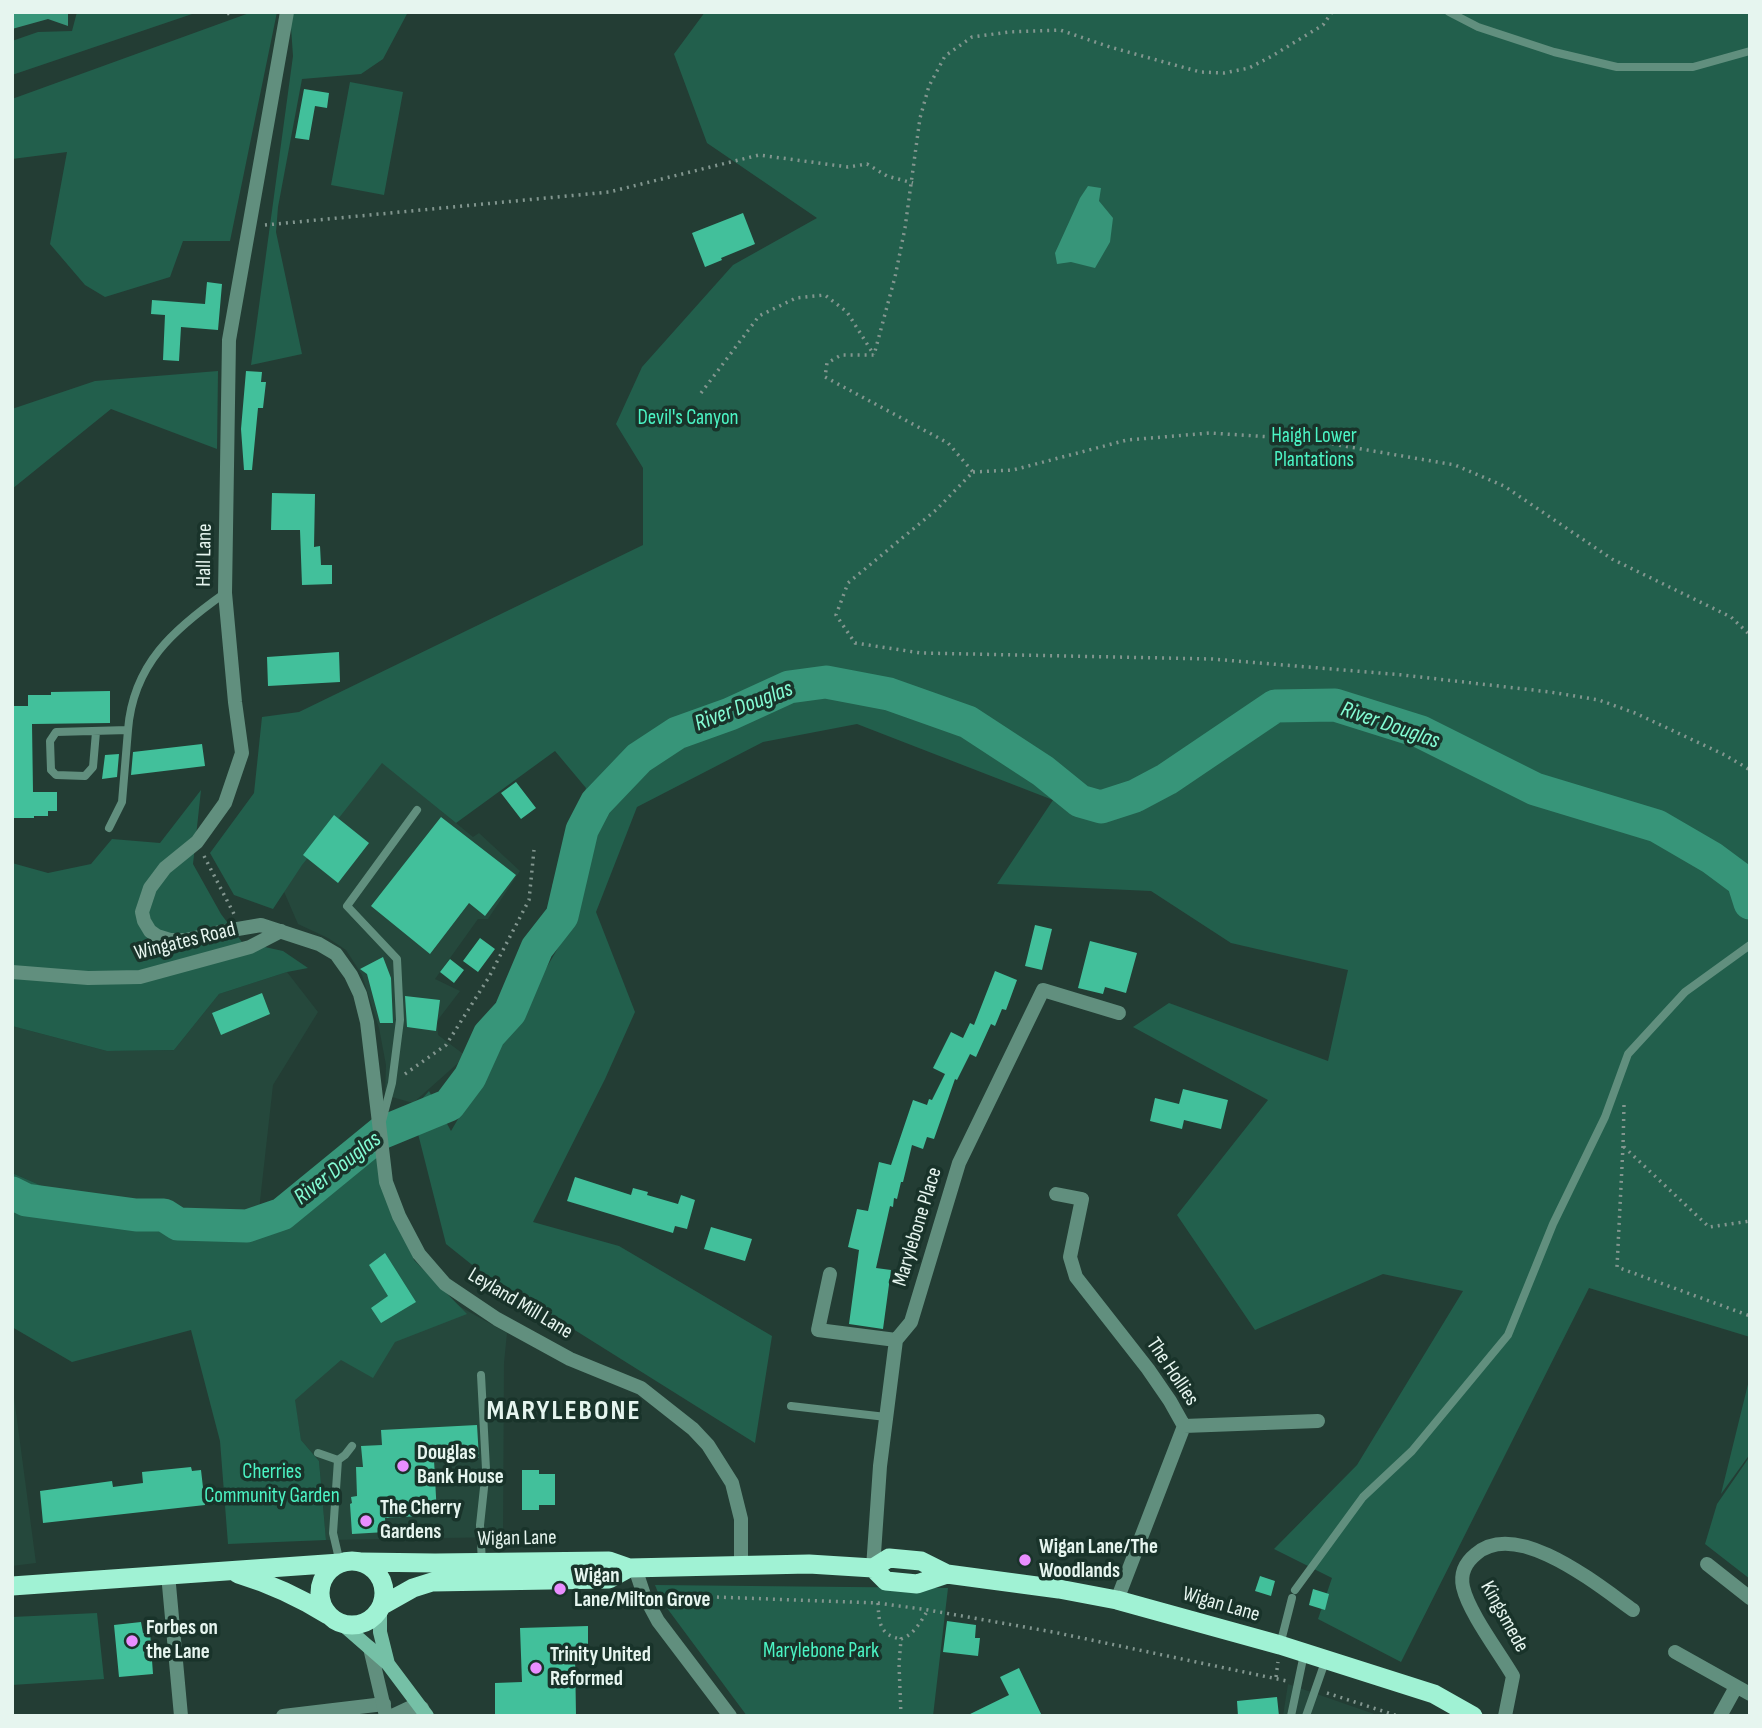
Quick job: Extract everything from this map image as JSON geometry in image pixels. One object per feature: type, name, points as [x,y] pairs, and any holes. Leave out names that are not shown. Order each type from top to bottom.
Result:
[{"type":"highway","points":[[227,1571],[266,1582],[301,1598],[336,1620],[350,1625],[368,1621],[381,1607],[384,1596],[379,1574],[361,1562],[349,1560],[340,1563],[323,1577],[320,1599],[324,1609],[336,1620]]},
{"type":"highway","name":"Wigan Lane","points":[[361,1562],[609,1561],[632,1568],[809,1564],[873,1568],[886,1581],[917,1584],[947,1574],[1059,1589],[1117,1600],[1326,1659],[1434,1694],[1473,1716]]},
{"type":"highway","points":[[12,1586],[340,1563]]},
{"type":"highway","name":"Wigan Lane","points":[[381,1607],[413,1588],[432,1583],[609,1579],[632,1568]]},
{"type":"main road","points":[[381,1607],[380,1632],[388,1664]]},
{"type":"main road","points":[[336,1620],[388,1664],[424,1712]]},
{"type":"street","name":"Hall Lane","points":[[281,931],[261,925],[186,940],[170,940],[150,931],[142,912],[150,888],[165,868],[197,842],[225,803],[242,753],[225,593],[229,340],[287,12]]},
{"type":"street","name":"Wingates Road","points":[[12,972],[88,978],[140,977],[250,947],[281,931]]},
{"type":"street","name":"Leyland Mill Lane","points":[[281,931],[319,944],[336,954],[360,994],[367,1022],[386,1182],[399,1216],[419,1254],[445,1284],[497,1319],[570,1359],[641,1388],[693,1429],[708,1445],[732,1483],[738,1500],[742,1539],[741,1565]]},
{"type":"street","name":"Marylebone Place","points":[[873,1568],[880,1466],[896,1340],[911,1322],[959,1163],[1043,990],[1119,1013]]},
{"type":"street","name":"The Hollies","points":[[1056,1194],[1082,1199],[1070,1257],[1076,1277],[1148,1369],[1184,1426],[1117,1600]]},
{"type":"street","points":[[830,1274],[818,1330],[896,1340]]},
{"type":"street","points":[[1184,1426],[1318,1421]]},
{"type":"street","name":"Kingsmede","points":[[1504,1716],[1513,1676],[1469,1602],[1462,1584],[1466,1563],[1486,1545],[1515,1544],[1567,1563],[1633,1610]]},
{"type":"street","points":[[1707,1564],[1750,1598]]},
{"type":"street","points":[[632,1568],[658,1621],[730,1716]]},
{"type":"street","points":[[168,1574],[181,1716]]},
{"type":"street","points":[[370,1648],[387,1712]]},
{"type":"street","points":[[1675,1652],[1750,1694]]},
{"type":"street","points":[[1720,1716],[1736,1687]]},
{"type":"street","points":[[283,1716],[387,1712],[409,1707],[424,1712]]},
{"type":"lane","points":[[1449,12],[1478,27],[1554,52],[1617,66],[1693,67],[1750,51]]},
{"type":"lane","points":[[109,828],[122,802],[129,713],[141,675],[194,615],[225,593]]},
{"type":"lane","points":[[96,732],[93,767],[85,776],[56,775],[51,770],[50,741],[56,732],[128,730]]},
{"type":"lane","points":[[380,1127],[392,1083],[400,1020],[397,959],[346,906],[417,810]]},
{"type":"lane","points":[[1280,1645],[1293,1594],[1363,1497],[1412,1451],[1508,1335],[1553,1224],[1605,1117],[1628,1054],[1685,992],[1750,945]]},
{"type":"lane","points":[[481,1375],[486,1469],[480,1525],[482,1563]]},
{"type":"lane","points":[[791,1406],[886,1417]]},
{"type":"lane","points":[[338,1460],[352,1446]]},
{"type":"lane","points":[[318,1453],[338,1460]]},
{"type":"lane","points":[[338,1460],[333,1533],[340,1563]]},
{"type":"lane","points":[[1291,1716],[1304,1653]]},
{"type":"lane","points":[[1306,1716],[1326,1659]]},
{"type":"path","points":[[874,355],[895,277],[913,183],[920,118],[929,86],[945,56],[972,37],[1060,30],[1200,72],[1224,73],[1249,68],[1272,56],[1323,25],[1332,12]]},
{"type":"path","points":[[249,226],[609,192],[759,155],[848,167],[867,164],[887,176],[913,183]]},
{"type":"path","points":[[701,393],[759,316],[796,298],[825,295],[847,312],[874,355]]},
{"type":"path","points":[[874,355],[841,355],[827,363],[825,377],[948,443],[973,472]]},
{"type":"path","points":[[1750,635],[1731,617],[1612,559],[1504,486],[1455,465],[1303,439],[1210,433],[1127,440],[1013,470],[973,472],[936,510],[848,583],[836,614],[855,643],[921,653],[1212,659],[1403,675],[1599,700],[1635,713],[1725,755],[1750,770]]},
{"type":"path","points":[[197,842],[241,928]]},
{"type":"path","points":[[392,1083],[446,1045],[489,977],[529,900],[534,850]]},
{"type":"path","points":[[1623,1120],[1617,1267],[1750,1316]]},
{"type":"path","points":[[1623,1146],[1709,1227],[1750,1221]]},
{"type":"path","points":[[644,1595],[878,1603],[1053,1632],[1276,1677],[1298,1684]]},
{"type":"path","points":[[878,1603],[879,1626],[886,1634],[901,1639]]},
{"type":"path","points":[[901,1639],[914,1630],[928,1610]]},
{"type":"path","points":[[901,1639],[901,1716]]},
{"type":"path","points":[[1317,1690],[1398,1716]]},
{"type":"shaded area","points":[[12,12],[68,12],[68,26],[48,19],[12,29]]},
{"type":"shaded area","points":[[1088,186],[1101,188],[1099,201],[1113,218],[1110,242],[1095,268],[1071,262],[1057,264],[1055,253]]},
{"type":"shaded area","points":[[345,712],[411,786],[473,837],[479,833],[520,871],[488,919],[478,919],[435,979],[460,991],[437,1021],[438,1035],[466,1056],[413,1103],[385,1095],[386,1065],[379,1028],[362,975],[346,950],[298,924],[252,818]]},
{"type":"shaded area","points":[[287,972],[318,1012],[273,1085],[259,1210],[241,1214],[88,1206],[12,1173],[12,1026],[107,1051],[174,1050],[219,994]]},
{"type":"shaded area","points":[[448,1300],[507,1333],[504,1363],[503,1537],[326,1540],[319,1461],[301,1440],[285,1346]]},
{"type":"shaded area","points":[[12,1382],[36,1563],[12,1566]]},
{"type":"shaded area","points":[[1288,1684],[1380,1716],[1283,1716]]},
{"type":"green space","points":[[77,12],[198,12],[12,75],[12,41],[38,32],[72,31]]},
{"type":"green space","points":[[252,12],[277,12],[230,241],[183,241],[170,277],[105,297],[85,285],[50,244],[67,152],[12,159],[12,99]]},
{"type":"green space","points":[[408,12],[383,59],[361,74],[302,79],[278,207],[276,232],[302,354],[251,365],[293,56],[290,13]]},
{"type":"green space","name":"Haigh Lower Plantations","points":[[705,12],[1750,12],[1750,1337],[1589,1288],[1401,1662],[1318,1619],[1332,1578],[1274,1549],[1357,1465],[1463,1291],[1383,1274],[1255,1330],[1177,1215],[1268,1100],[1133,1027],[1169,1003],[1328,1061],[1348,970],[1231,943],[1151,891],[997,884],[1053,800],[857,724],[763,742],[637,807],[596,912],[635,1012],[605,1079],[533,1222],[619,1246],[772,1336],[755,1443],[476,1268],[446,1244],[412,1110],[429,1091],[451,1131],[565,936],[552,886],[586,788],[555,751],[456,823],[382,763],[302,865],[273,909],[234,895],[210,853],[254,793],[262,717],[299,712],[643,545],[643,468],[616,424],[642,367],[733,265],[817,218],[707,143],[674,54]]},
{"type":"green space","points":[[350,82],[403,92],[384,195],[331,185]]},
{"type":"green space","points":[[218,371],[217,449],[111,409],[12,489],[12,409],[95,381]]},
{"type":"green space","points":[[201,790],[193,864],[221,914],[242,942],[283,951],[308,968],[219,994],[174,1050],[107,1051],[12,1026],[12,863],[48,873],[91,864],[112,839],[160,843]]},
{"type":"green space","name":"Cherries Community Garden","points":[[378,1154],[414,1260],[467,1314],[395,1342],[373,1378],[341,1360],[295,1400],[301,1440],[319,1461],[326,1540],[228,1544],[220,1441],[191,1330],[72,1362],[12,1327],[12,1173],[88,1206],[241,1214],[259,1210]]},
{"type":"green space","points":[[1750,1376],[1750,1454],[1721,1494]]},
{"type":"green space","points":[[1748,1459],[1750,1579],[1705,1544],[1717,1504]]},
{"type":"green space","name":"Marylebone Park","points":[[655,1585],[948,1588],[933,1716],[747,1716],[661,1600]]},
{"type":"green space","points":[[97,1613],[104,1679],[12,1685],[12,1617]]},
{"type":"building","points":[[304,89],[329,93],[327,108],[315,106],[309,140],[295,138]]},
{"type":"building","points":[[743,213],[755,244],[705,267],[692,233]]},
{"type":"building","points":[[207,282],[222,284],[218,330],[181,327],[179,361],[163,360],[165,315],[151,314],[152,300],[205,304]]},
{"type":"building","points":[[246,371],[262,372],[261,382],[266,382],[263,408],[258,408],[252,470],[244,470],[241,429]]},
{"type":"building","points":[[272,493],[315,494],[314,547],[320,546],[321,565],[332,565],[332,584],[302,585],[300,530],[271,530]]},
{"type":"building","points":[[339,652],[340,682],[268,686],[267,657]]},
{"type":"building","points":[[110,691],[110,723],[32,724],[33,792],[57,792],[57,811],[48,811],[48,816],[12,818],[12,706],[28,706],[28,695]]},
{"type":"building","points":[[202,744],[205,766],[131,775],[133,752]]},
{"type":"building","points":[[119,754],[117,777],[102,779],[105,755]]},
{"type":"building","points":[[516,782],[536,808],[521,819],[501,793]]},
{"type":"building","points":[[334,815],[369,843],[338,883],[303,855]]},
{"type":"building","points":[[441,817],[516,875],[485,916],[469,903],[430,954],[371,906]]},
{"type":"building","points":[[1035,925],[1052,929],[1042,970],[1025,966]]},
{"type":"building","points":[[480,938],[495,949],[478,972],[463,961]]},
{"type":"building","points":[[1090,941],[1137,953],[1126,993],[1105,987],[1103,994],[1078,988]]},
{"type":"building","points":[[383,957],[391,978],[393,1023],[380,1023],[367,974],[360,969]]},
{"type":"building","points":[[450,959],[464,970],[454,983],[440,972]]},
{"type":"building","points":[[995,971],[1017,980],[1006,1010],[1002,1009],[995,1026],[991,1024],[976,1057],[970,1054],[957,1080],[955,1079],[934,1139],[927,1137],[923,1149],[912,1145],[897,1199],[894,1198],[893,1207],[890,1206],[876,1268],[891,1270],[883,1329],[849,1324],[859,1250],[848,1247],[857,1209],[868,1211],[879,1162],[891,1165],[913,1100],[927,1105],[929,1099],[932,1100],[945,1074],[933,1068],[951,1032],[963,1038],[970,1023],[974,1025]]},
{"type":"building","points":[[262,993],[270,1014],[221,1035],[212,1013]]},
{"type":"building","points":[[405,996],[440,1000],[436,1031],[407,1027]]},
{"type":"building","points":[[1183,1089],[1228,1100],[1221,1129],[1184,1120],[1182,1129],[1150,1121],[1155,1098],[1179,1104]]},
{"type":"building","points":[[575,1177],[631,1195],[633,1188],[678,1204],[681,1195],[695,1200],[687,1229],[675,1226],[673,1233],[567,1201]]},
{"type":"building","points":[[711,1227],[752,1239],[745,1261],[704,1249]]},
{"type":"building","points":[[385,1253],[416,1302],[381,1323],[371,1308],[388,1296],[369,1265]]},
{"type":"building","name":"Douglas Bank House","points":[[477,1425],[479,1458],[434,1460],[437,1515],[385,1518],[386,1532],[352,1534],[350,1504],[351,1497],[357,1496],[356,1467],[363,1467],[361,1446],[382,1445],[381,1430]]},
{"type":"building","points":[[191,1467],[192,1471],[201,1470],[205,1505],[43,1523],[40,1491],[112,1481],[113,1487],[143,1483],[142,1472]]},
{"type":"building","points":[[522,1470],[555,1474],[555,1505],[539,1505],[539,1510],[522,1510]]},
{"type":"building","points":[[1260,1576],[1275,1581],[1271,1596],[1255,1591]]},
{"type":"building","points":[[1313,1589],[1329,1594],[1325,1610],[1309,1605]]},
{"type":"building","points":[[947,1621],[976,1625],[975,1638],[980,1638],[978,1656],[943,1652]]},
{"type":"building","points":[[141,1622],[143,1633],[150,1632],[153,1674],[119,1677],[114,1625]]},
{"type":"building","name":"Trinity United Reformed","points":[[588,1626],[588,1654],[575,1654],[576,1716],[495,1716],[495,1683],[522,1682],[520,1628]]},
{"type":"building","points":[[1019,1668],[1042,1716],[966,1716],[1009,1695],[1000,1677]]},
{"type":"building","points":[[1277,1697],[1279,1716],[1238,1716],[1237,1701]]},
{"type":"waterway","name":"River Douglas","points":[[12,1193],[26,1200],[136,1215],[164,1215],[178,1224],[247,1226],[282,1214],[381,1133],[449,1105],[470,1077],[489,1035],[510,1012],[537,948],[562,916],[582,830],[596,803],[639,758],[677,733],[730,714],[789,687],[826,682],[889,694],[968,722],[1043,771],[1080,801],[1101,807],[1135,796],[1167,779],[1275,706],[1335,705],[1421,732],[1535,789],[1657,826],[1712,858],[1743,881],[1750,903]]},
{"type":"place","name":"Douglas Bank House","points":[[403,1466]]},
{"type":"place","name":"The Cherry Gardens","points":[[366,1521]]},
{"type":"place","name":"Wigan Lane/The Woodlands","points":[[1025,1560]]},
{"type":"place","name":"Wigan Lane/Milton Grove","points":[[560,1589]]},
{"type":"place","name":"Forbes on the Lane","points":[[132,1641]]},
{"type":"place","name":"Trinity United Reformed","points":[[536,1668]]},
{"type":"district","name":"MARYLEBONE","points":[[564,1412]]},
{"type":"park label","name":"Devil's Canyon","points":[[688,419]]}]
